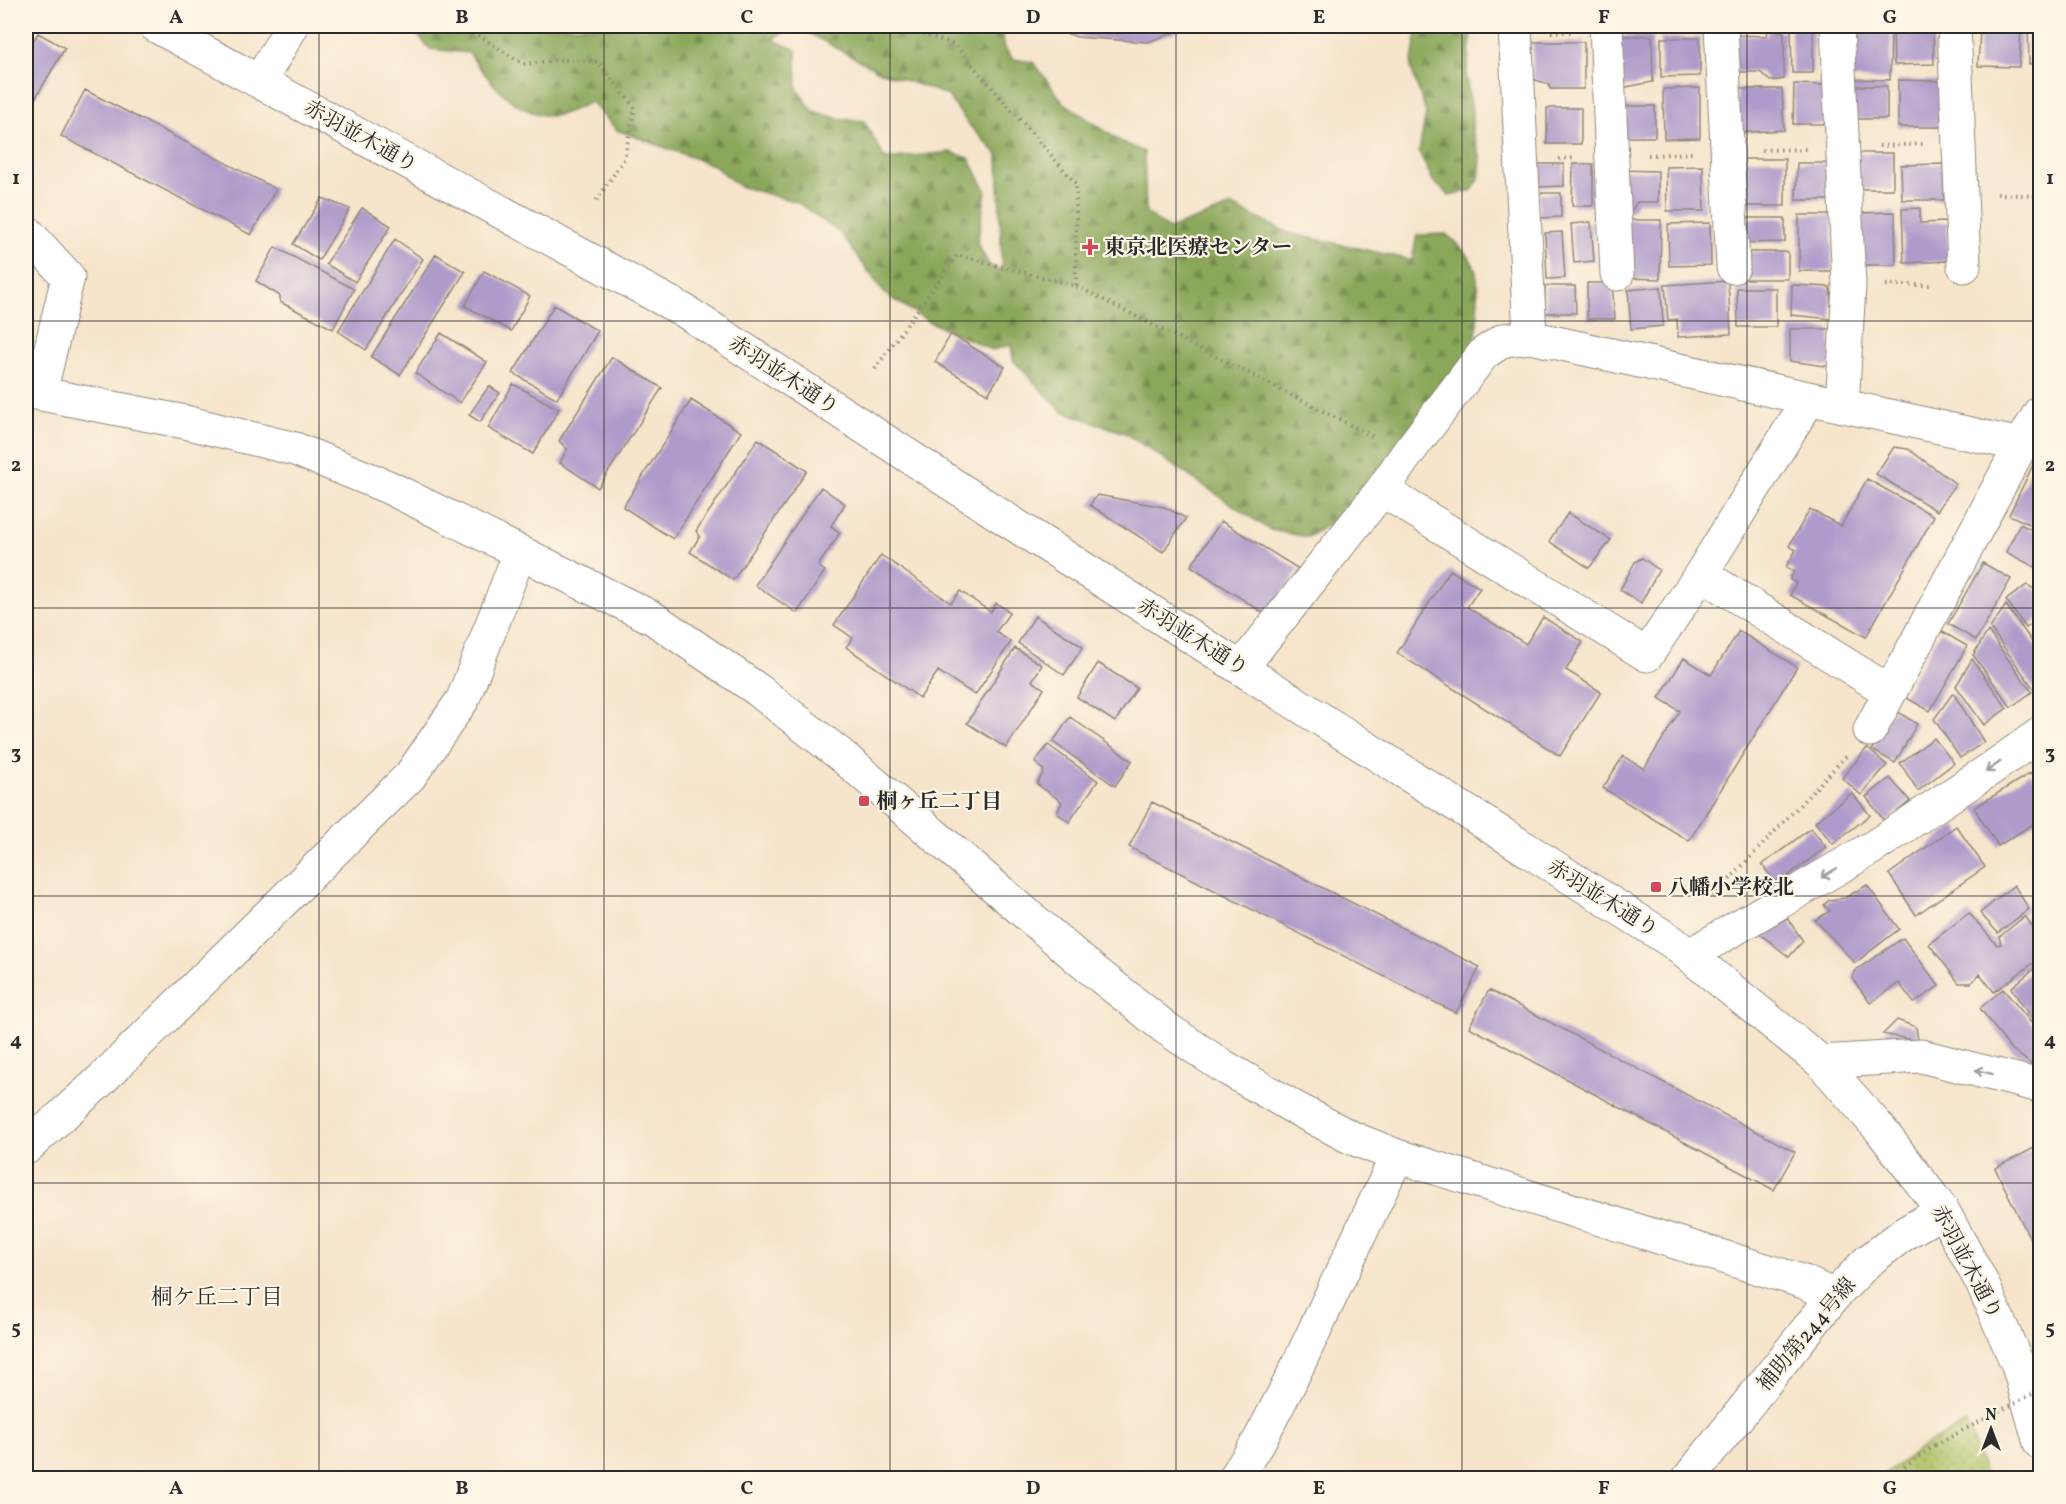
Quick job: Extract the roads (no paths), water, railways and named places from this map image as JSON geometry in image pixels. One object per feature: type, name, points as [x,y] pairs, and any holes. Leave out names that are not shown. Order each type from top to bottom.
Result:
[{"type":"street","name":"赤羽並木通り","points":[[156,26],[683,310],[1019,528],[1690,955],[1821,1062],[1880,1129],[1943,1211],[1982,1283],[2018,1365],[2040,1443]]},
{"type":"street","points":[[260,81],[292,26]]},
{"type":"street","points":[[1515,26],[1530,337]]},
{"type":"street","points":[[1606,26],[1617,274]]},
{"type":"street","points":[[1721,26],[1733,267]]},
{"type":"street","points":[[1837,26],[1849,285],[1842,406]]},
{"type":"street","points":[[1954,26],[1964,266]]},
{"type":"street","points":[[26,231],[68,278],[33,392],[185,422],[295,449],[388,487],[653,618],[758,690],[842,756],[1085,964],[1167,1029],[1221,1065],[1295,1108],[1350,1137],[1397,1156],[1804,1282],[1834,1296]]},
{"type":"street","points":[[1241,668],[1382,490],[1484,353],[1504,340],[1530,337],[2021,445]]},
{"type":"street","points":[[1382,490],[1647,655],[1701,574],[1809,399]]},
{"type":"street","points":[[1870,730],[2040,412]]},
{"type":"street","points":[[26,1148],[99,1082],[410,776],[463,699],[520,552]]},
{"type":"street","points":[[1701,574],[1890,692]]},
{"type":"street","points":[[1690,955],[1875,846],[2040,734]]},
{"type":"street","points":[[1821,1062],[1921,1056],[2040,1086]]},
{"type":"street","points":[[1235,1479],[1259,1441],[1290,1382],[1397,1156]]},
{"type":"street","name":"補助第244号線","points":[[1689,1479],[1834,1296],[1867,1262],[1905,1233],[1943,1211]]},
{"type":"place","name":"東京北医療センター","points":[[1090,247]]},
{"type":"place","name":"桐ヶ丘二丁目","points":[[864,801]]},
{"type":"place","name":"八幡小学校北","points":[[1656,887]]},
{"type":"district","name":"桐ケ丘二丁目","points":[[217,1296]]}]
